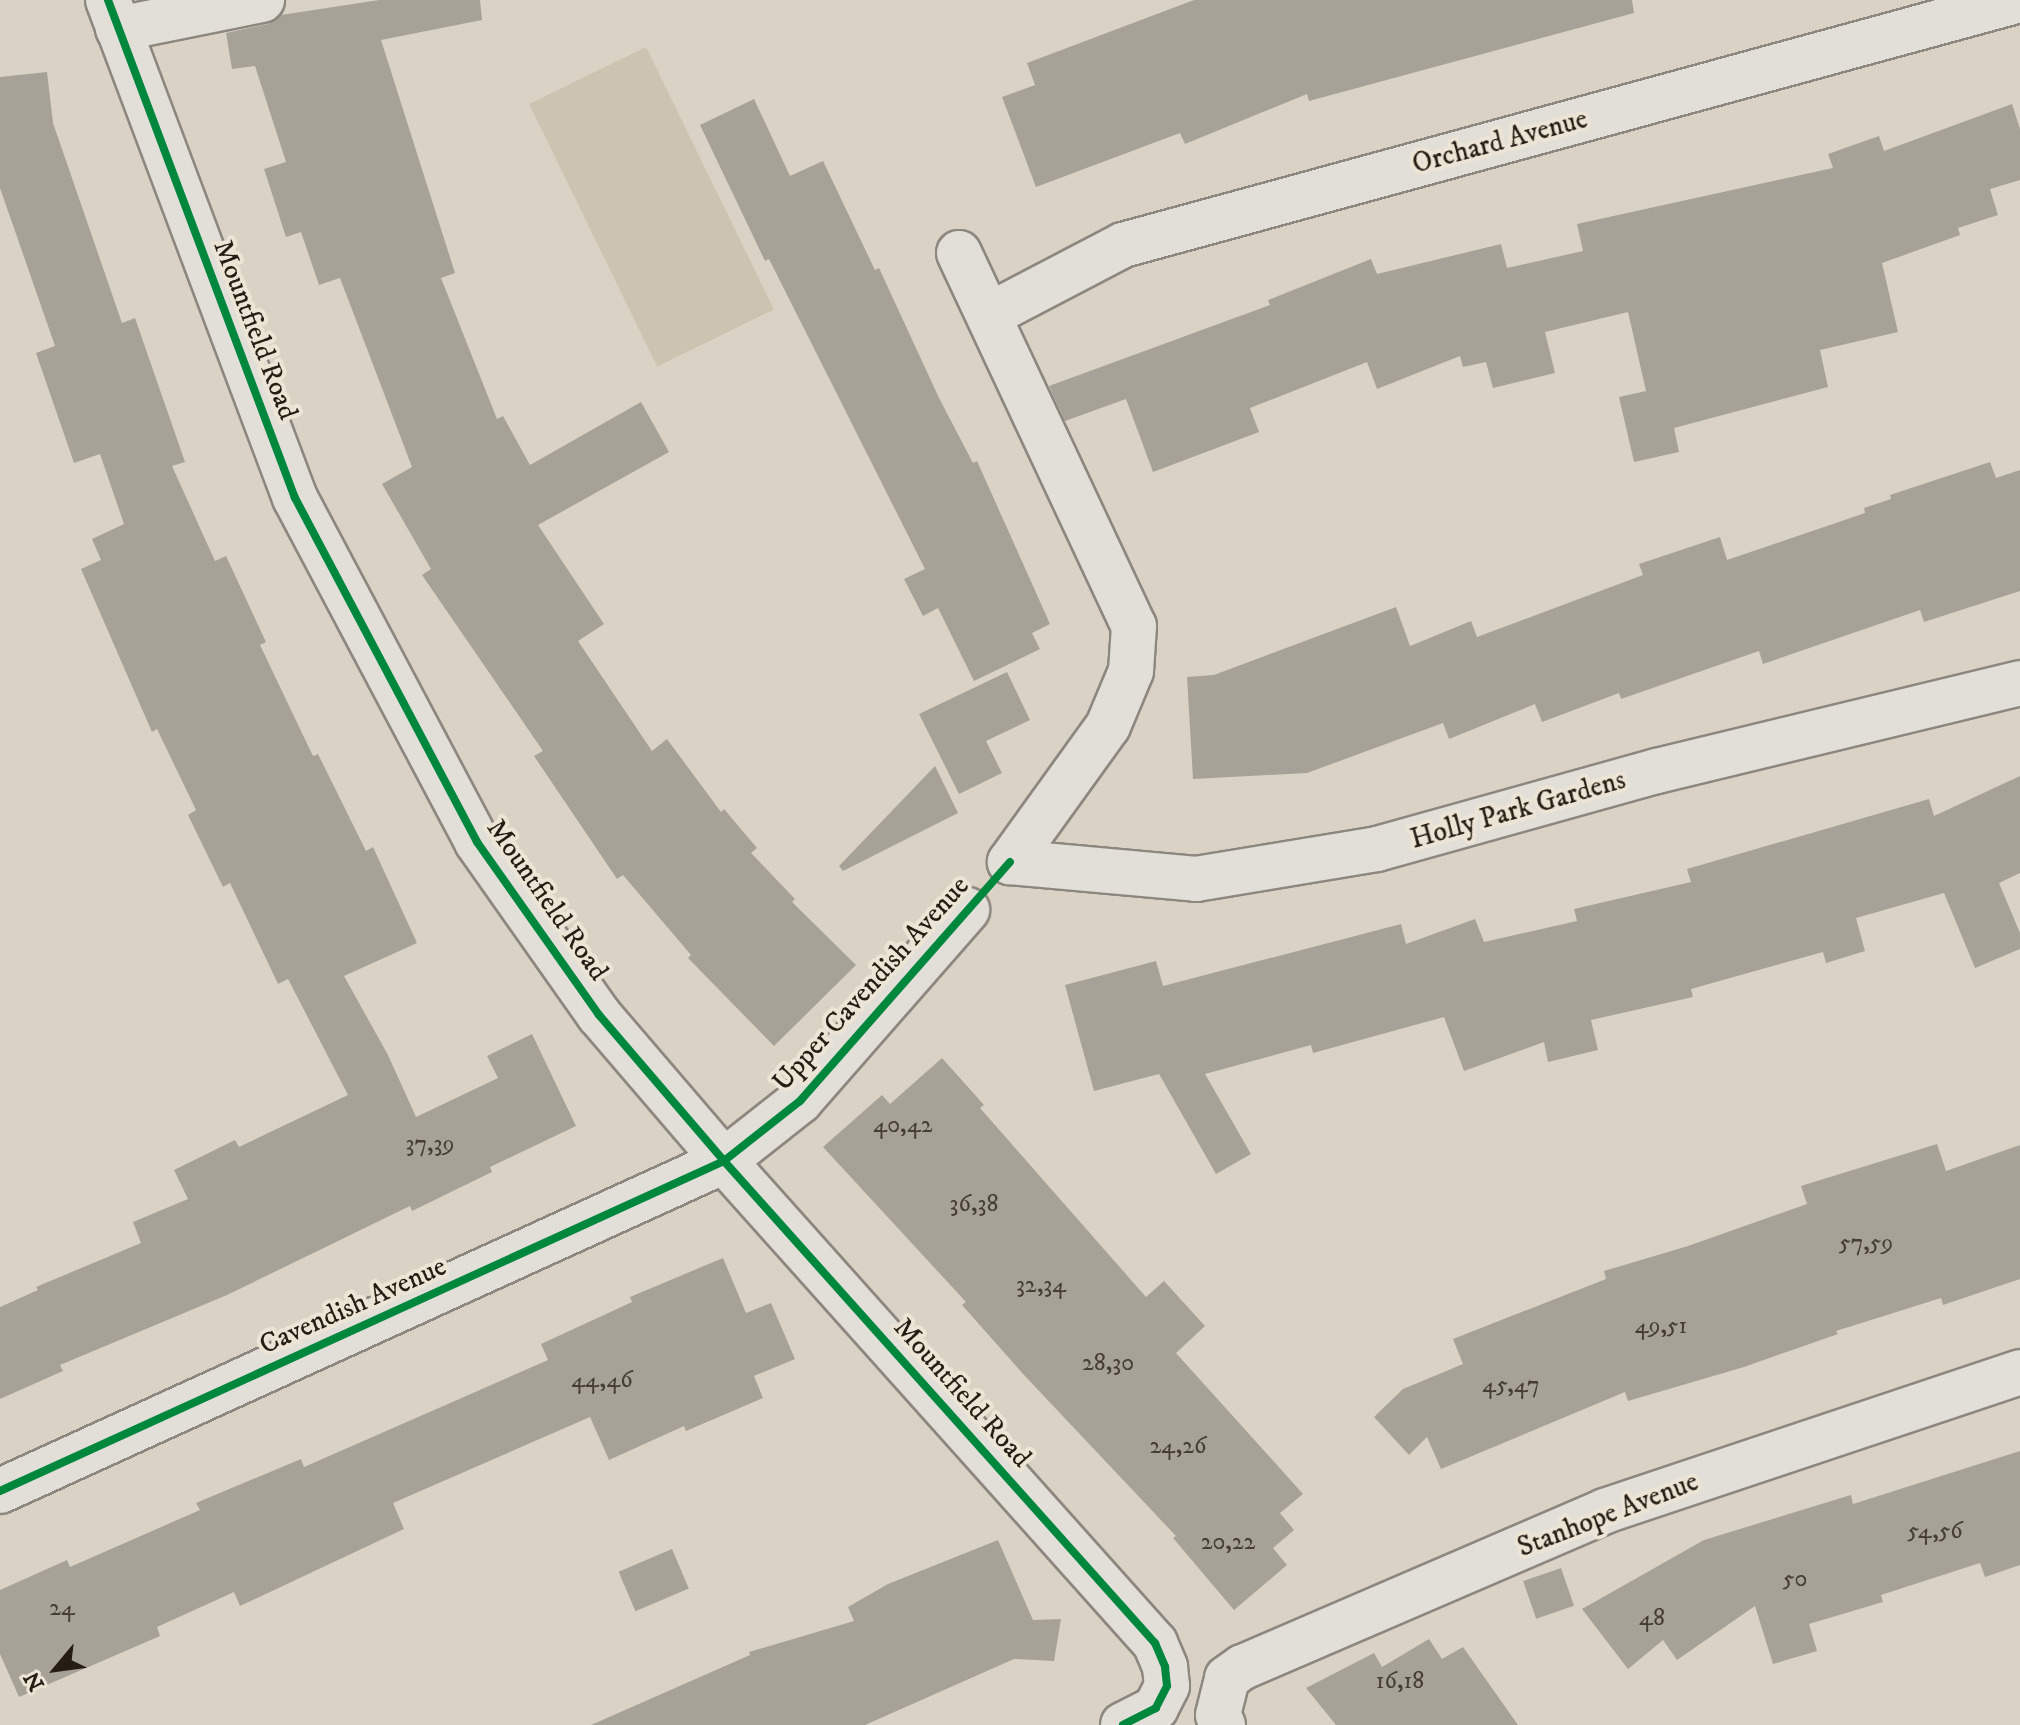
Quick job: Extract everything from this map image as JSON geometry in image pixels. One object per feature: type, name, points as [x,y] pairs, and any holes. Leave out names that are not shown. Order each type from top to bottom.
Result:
[{"type":"street","points":[[113,14],[262,0]]},
{"type":"street","name":"Orchard Avenue","points":[[991,314],[1123,245],[2020,0]]},
{"type":"street","name":"Mountfield Road","points":[[113,14],[295,498],[370,645],[477,842],[599,1015],[724,1161],[1155,1643],[1165,1667],[1167,1686],[1156,1708],[1123,1725]]},
{"type":"street","points":[[959,253],[991,314]]},
{"type":"street","name":"Holly Park Gardens","points":[[991,314],[1015,374],[1134,626],[1131,671],[1108,726],[1010,862],[1196,879],[1377,849],[1657,771],[2020,683]]},
{"type":"street","name":"Upper Cavendish Avenue","points":[[724,1161],[800,1101],[967,910]]},
{"type":"street","name":"Cavendish Avenue","points":[[0,1491],[724,1161]]},
{"type":"street","name":"Stanhope Avenue","points":[[1222,1712],[1227,1678],[1243,1667],[1605,1511],[2020,1372]]},
{"type":"shaded area","points":[[646,47],[774,309],[657,366],[529,104]]},
{"type":"building","points":[[379,0],[480,0],[482,20],[381,40],[455,273],[441,278],[497,419],[503,416],[530,465],[641,402],[669,452],[538,525],[604,624],[578,641],[652,751],[667,739],[721,812],[724,809],[757,848],[751,853],[795,899],[792,902],[856,965],[774,1046],[688,958],[691,955],[623,875],[617,879],[534,756],[543,751],[422,575],[431,569],[382,484],[412,467],[340,278],[319,285],[301,232],[286,237],[264,169],[286,162],[255,66],[232,69],[226,33],[268,24],[281,15]]},
{"type":"building","points":[[1194,0],[1632,0],[1634,13],[1309,101],[1307,94],[1185,144],[1180,133],[1036,187],[1002,97],[1035,85],[1027,63]]},
{"type":"building","points":[[47,72],[53,123],[122,323],[135,318],[185,462],[172,466],[215,561],[226,556],[266,642],[260,645],[313,756],[318,754],[366,851],[373,847],[417,943],[344,976],[388,1055],[416,1117],[498,1078],[487,1056],[532,1034],[576,1126],[490,1167],[492,1172],[412,1211],[410,1206],[227,1295],[60,1365],[63,1371],[0,1399],[0,1307],[38,1290],[36,1287],[141,1243],[133,1222],[188,1199],[174,1170],[235,1140],[239,1147],[348,1095],[288,979],[278,984],[230,883],[223,887],[188,815],[196,810],[157,729],[152,732],[81,569],[101,560],[92,539],[124,524],[100,454],[74,463],[36,353],[55,346],[0,188],[0,77]]},
{"type":"building","points":[[754,99],[790,176],[823,161],[875,270],[879,268],[939,398],[973,463],[977,461],[1050,624],[1032,633],[1040,649],[974,681],[938,608],[923,616],[904,579],[925,569],[769,259],[765,261],[700,125]]},
{"type":"building","points":[[2012,104],[2020,129],[2020,180],[1990,189],[1998,215],[1958,228],[1960,235],[1882,263],[1898,332],[1820,350],[1828,387],[1674,428],[1679,452],[1634,462],[1619,397],[1646,391],[1628,312],[1545,332],[1555,373],[1493,388],[1486,362],[1463,367],[1460,356],[1377,389],[1367,362],[1250,408],[1259,432],[1153,472],[1126,399],[1065,421],[1049,386],[1270,305],[1268,300],[1371,259],[1377,274],[1501,244],[1507,268],[1583,251],[1577,224],[1833,168],[1828,154],[1879,136],[1884,151]]},
{"type":"building","points":[[1990,462],[1996,478],[2020,470],[2020,591],[1924,622],[1920,610],[1763,664],[1759,651],[1621,699],[1619,693],[1542,722],[1535,704],[1449,739],[1443,723],[1307,773],[1193,779],[1187,677],[1214,675],[1396,607],[1410,646],[1471,621],[1477,637],[1643,575],[1639,564],[1720,537],[1727,560],[1865,513],[1864,508],[1891,499],[1890,495]]},
{"type":"building","points":[[1007,672],[1030,720],[986,741],[1002,773],[959,794],[919,714]]},
{"type":"building","points":[[935,766],[958,813],[843,871],[839,866]]},
{"type":"building","points":[[2020,776],[2020,873],[1999,883],[2020,933],[2020,949],[1975,968],[1944,893],[1856,918],[1865,951],[1826,963],[1823,952],[1691,989],[1693,997],[1591,1020],[1598,1050],[1548,1062],[1544,1042],[1464,1071],[1444,1017],[1313,1053],[1311,1045],[1205,1074],[1251,1154],[1216,1174],[1159,1074],[1094,1091],[1065,985],[1156,961],[1163,986],[1401,924],[1406,944],[1475,919],[1484,942],[1577,921],[1574,909],[1691,882],[1687,869],[1929,799],[1934,816]]},
{"type":"building","points":[[942,1058],[984,1105],[980,1108],[1146,1297],[1164,1281],[1205,1326],[1176,1353],[1303,1494],[1280,1513],[1294,1530],[1273,1548],[1287,1565],[1234,1610],[1173,1538],[1176,1536],[1024,1375],[962,1305],[966,1302],[823,1147],[882,1095],[890,1104]]},
{"type":"building","points":[[1937,1144],[1946,1171],[2020,1145],[2020,1279],[1943,1305],[1941,1298],[1836,1331],[1838,1334],[1744,1367],[1628,1401],[1625,1392],[1441,1469],[1427,1437],[1409,1455],[1374,1417],[1403,1389],[1463,1364],[1453,1339],[1606,1279],[1604,1271],[1688,1246],[1807,1204],[1801,1186]]},
{"type":"building","points":[[723,1258],[746,1313],[771,1303],[795,1359],[754,1376],[763,1398],[686,1431],[684,1426],[609,1460],[590,1417],[393,1503],[404,1529],[240,1606],[234,1592],[157,1627],[160,1636],[19,1697],[0,1654],[0,1590],[67,1560],[70,1567],[200,1510],[196,1503],[301,1459],[304,1467],[548,1360],[541,1344],[632,1302],[630,1297]]},
{"type":"building","points":[[2020,1451],[2020,1565],[1985,1577],[1980,1563],[1881,1595],[1883,1602],[1809,1624],[1817,1651],[1773,1664],[1755,1606],[1677,1660],[1663,1640],[1628,1669],[1582,1609],[1704,1540],[1851,1495],[1853,1504]]},
{"type":"building","points":[[998,1540],[1033,1620],[1061,1619],[1054,1661],[1014,1659],[865,1725],[591,1725],[750,1655],[749,1652],[854,1621],[848,1607],[888,1584]]},
{"type":"building","points":[[672,1549],[689,1589],[635,1611],[619,1572]]},
{"type":"building","points":[[1561,1568],[1574,1606],[1536,1619],[1523,1581]]},
{"type":"building","points":[[1429,1639],[1442,1659],[1463,1647],[1518,1725],[1336,1725],[1306,1688],[1374,1653],[1382,1667]]},
{"type":"cycle path","points":[[108,0],[295,498],[477,842],[599,1015],[724,1161],[1155,1643],[1165,1667],[1167,1686],[1156,1708],[1123,1725]]},
{"type":"cycle path","points":[[0,1491],[724,1161],[800,1101],[1010,862]]}]
